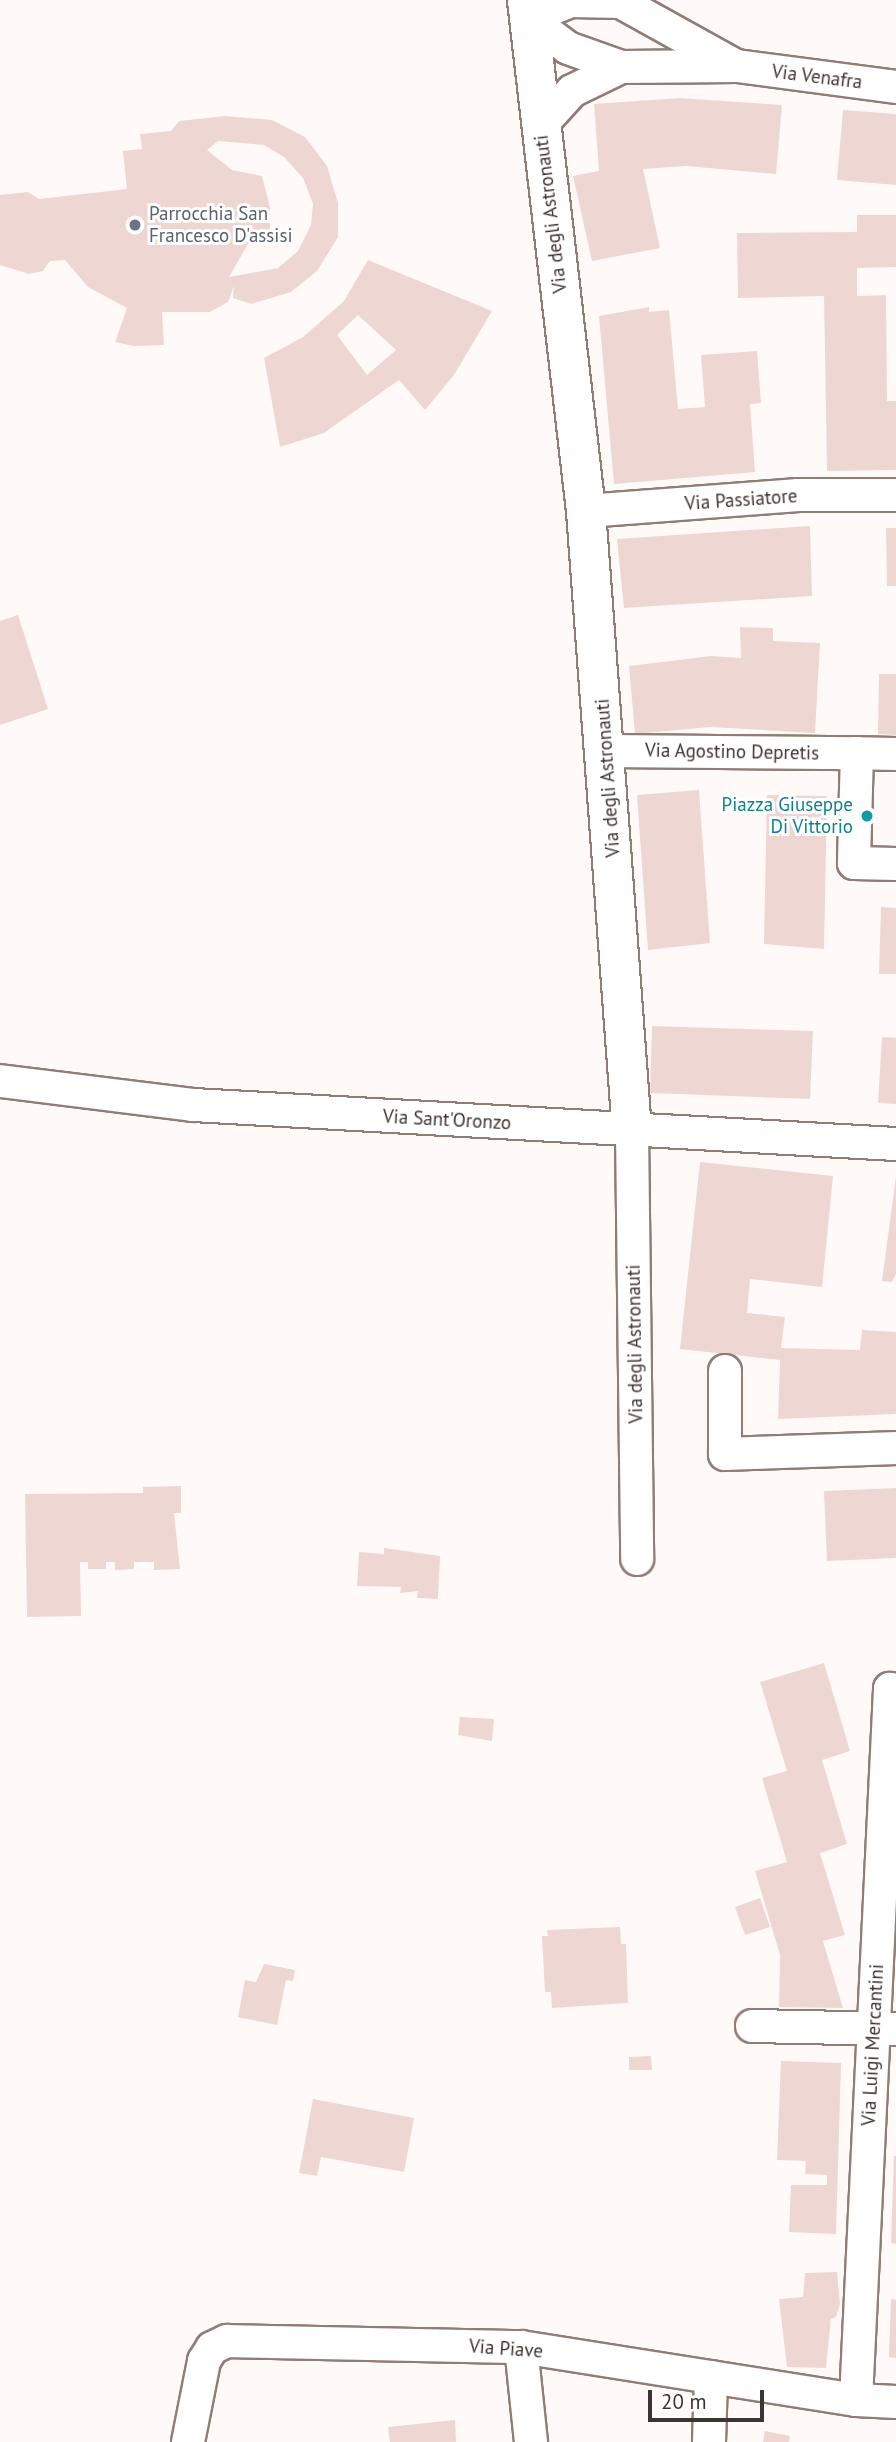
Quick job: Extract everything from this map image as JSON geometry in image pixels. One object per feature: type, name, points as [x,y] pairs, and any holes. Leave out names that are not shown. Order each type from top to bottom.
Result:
[{"type":"street","name":"Via Venafra","points":[[527,9],[571,1],[619,1],[737,66]]},
{"type":"street","name":"Via Venafra","points":[[527,9],[568,48],[621,67],[737,66],[896,87]]},
{"type":"street","name":"Via degli Astronauti","points":[[527,9],[586,511],[607,751],[632,1131],[637,1559]]},
{"type":"street","name":"Via Venafra","points":[[541,125],[572,91],[621,67]]},
{"type":"street","name":"Via Passiatore","points":[[586,511],[798,495],[896,495]]},
{"type":"street","name":"Via Agostino Depretis","points":[[607,751],[857,754]]},
{"type":"street","points":[[896,754],[857,754],[854,863],[896,864]]},
{"type":"street","name":"Via Sant'Oronzo","points":[[2,1076],[193,1105],[896,1144]]},
{"type":"street","points":[[725,1371],[726,1454],[896,1448]]},
{"type":"street","name":"Via Luigi Mercantini","points":[[856,2400],[885,2028],[893,1690]]},
{"type":"street","points":[[752,2026],[885,2028]]},
{"type":"street","name":"Via Piave","points":[[188,2442],[204,2361],[212,2348],[227,2341],[520,2347],[856,2400],[896,2402]]},
{"type":"street","points":[[520,2347],[531,2442]]},
{"type":"street","points":[[709,2442],[711,2377]]},
{"type":"building","points":[[680,98],[782,105],[776,174],[686,166],[643,169],[660,248],[592,261],[573,176],[599,171],[594,104]]},
{"type":"building","points":[[843,110],[896,114],[896,185],[837,180]]},
{"type":"building","name":"Parrocchia San Francesco D'assisi","points":[[225,116],[272,120],[305,137],[327,166],[338,203],[338,237],[317,271],[291,292],[251,304],[233,298],[234,286],[228,302],[210,312],[162,312],[164,345],[134,346],[115,342],[127,308],[88,287],[65,260],[50,261],[43,271],[29,274],[0,265],[0,195],[28,192],[39,199],[127,189],[123,151],[142,149],[140,134],[171,131],[179,121]],"holes":[[[218,141],[264,145],[284,157],[303,178],[313,204],[311,225],[298,251],[278,268],[229,277],[248,244],[270,242],[270,207],[262,176],[232,170],[207,150]]]},
{"type":"building","points":[[857,215],[896,215],[896,267],[857,268],[857,296],[886,295],[887,401],[896,401],[896,470],[827,471],[824,296],[738,298],[737,233],[857,232]]},
{"type":"building","points":[[368,260],[492,311],[454,375],[425,410],[399,380],[324,433],[280,447],[264,358],[303,337],[344,301]],"holes":[[[358,315],[396,350],[367,375],[337,335]]]},
{"type":"building","points":[[649,307],[649,312],[669,310],[678,409],[705,407],[701,355],[757,351],[761,403],[750,404],[755,472],[614,484],[599,316]]},
{"type":"building","points":[[810,526],[812,596],[624,608],[617,539]]},
{"type":"building","points":[[886,528],[896,528],[896,586],[887,586]]},
{"type":"building","points":[[18,615],[48,709],[0,725],[0,621]]},
{"type":"building","points":[[740,627],[773,628],[773,641],[820,643],[815,733],[710,727],[635,734],[629,666],[711,656],[741,658]]},
{"type":"building","points":[[879,674],[896,674],[896,735],[878,734]]},
{"type":"building","points":[[699,790],[710,943],[648,950],[637,795]]},
{"type":"building","points":[[767,795],[827,796],[824,949],[764,944]]},
{"type":"building","points":[[881,907],[896,908],[896,974],[879,974]]},
{"type":"building","points":[[652,1026],[813,1031],[810,1099],[650,1093]]},
{"type":"building","points":[[882,1037],[896,1038],[896,1104],[878,1103]]},
{"type":"building","points":[[700,1162],[833,1176],[822,1287],[750,1279],[747,1313],[785,1317],[781,1348],[860,1350],[862,1330],[896,1332],[896,1414],[778,1419],[780,1360],[680,1349]]},
{"type":"building","points":[[896,1176],[896,1274],[892,1282],[882,1281]]},
{"type":"building","points":[[181,1486],[181,1513],[174,1513],[180,1569],[154,1570],[154,1562],[134,1562],[134,1569],[115,1570],[115,1562],[106,1562],[106,1569],[88,1569],[88,1562],[80,1562],[81,1616],[27,1617],[25,1494],[143,1493],[143,1487]]},
{"type":"building","points":[[896,1488],[896,1558],[827,1561],[824,1491]]},
{"type":"building","points":[[384,1548],[440,1556],[438,1599],[417,1598],[418,1591],[400,1593],[401,1587],[357,1586],[359,1552],[384,1554]]},
{"type":"building","points":[[824,1663],[850,1751],[822,1760],[847,1844],[820,1853],[845,1935],[823,1941],[843,2008],[779,2007],[780,1955],[755,1871],[787,1862],[762,1778],[787,1771],[760,1682]]},
{"type":"building","points":[[460,1717],[494,1719],[492,1741],[458,1735]]},
{"type":"building","points":[[760,1898],[770,1927],[745,1935],[735,1907]]},
{"type":"building","points":[[620,1927],[621,1944],[626,1944],[628,2003],[552,2008],[551,1992],[545,1992],[542,1936],[548,1936],[547,1930]]},
{"type":"building","points":[[264,1964],[295,1970],[293,1981],[286,1980],[277,2025],[238,2017],[245,1980],[256,1982]]},
{"type":"building","points":[[651,2056],[652,2070],[629,2070],[629,2057]]},
{"type":"building","points":[[781,2061],[841,2063],[836,2234],[789,2232],[791,2185],[827,2185],[827,2175],[805,2174],[806,2161],[777,2160]]},
{"type":"building","points":[[313,2099],[414,2118],[404,2172],[321,2157],[317,2176],[299,2173]]},
{"type":"building","points":[[896,2156],[896,2244],[891,2243]]},
{"type":"building","points":[[837,2272],[840,2304],[836,2317],[831,2319],[826,2368],[787,2367],[779,2299],[803,2297],[805,2273]]},
{"type":"building","points":[[891,2299],[896,2300],[896,2358],[889,2357]]},
{"type":"building","points":[[455,2420],[456,2442],[390,2442],[388,2427]]},
{"type":"building","points":[[765,2431],[790,2436],[789,2442],[763,2442]]},
{"type":"place","name":"Parrocchia San Francesco D'assisi","points":[[135,225]]},
{"type":"place","name":"Piazza Giuseppe Di Vittorio","points":[[867,816]]}]
